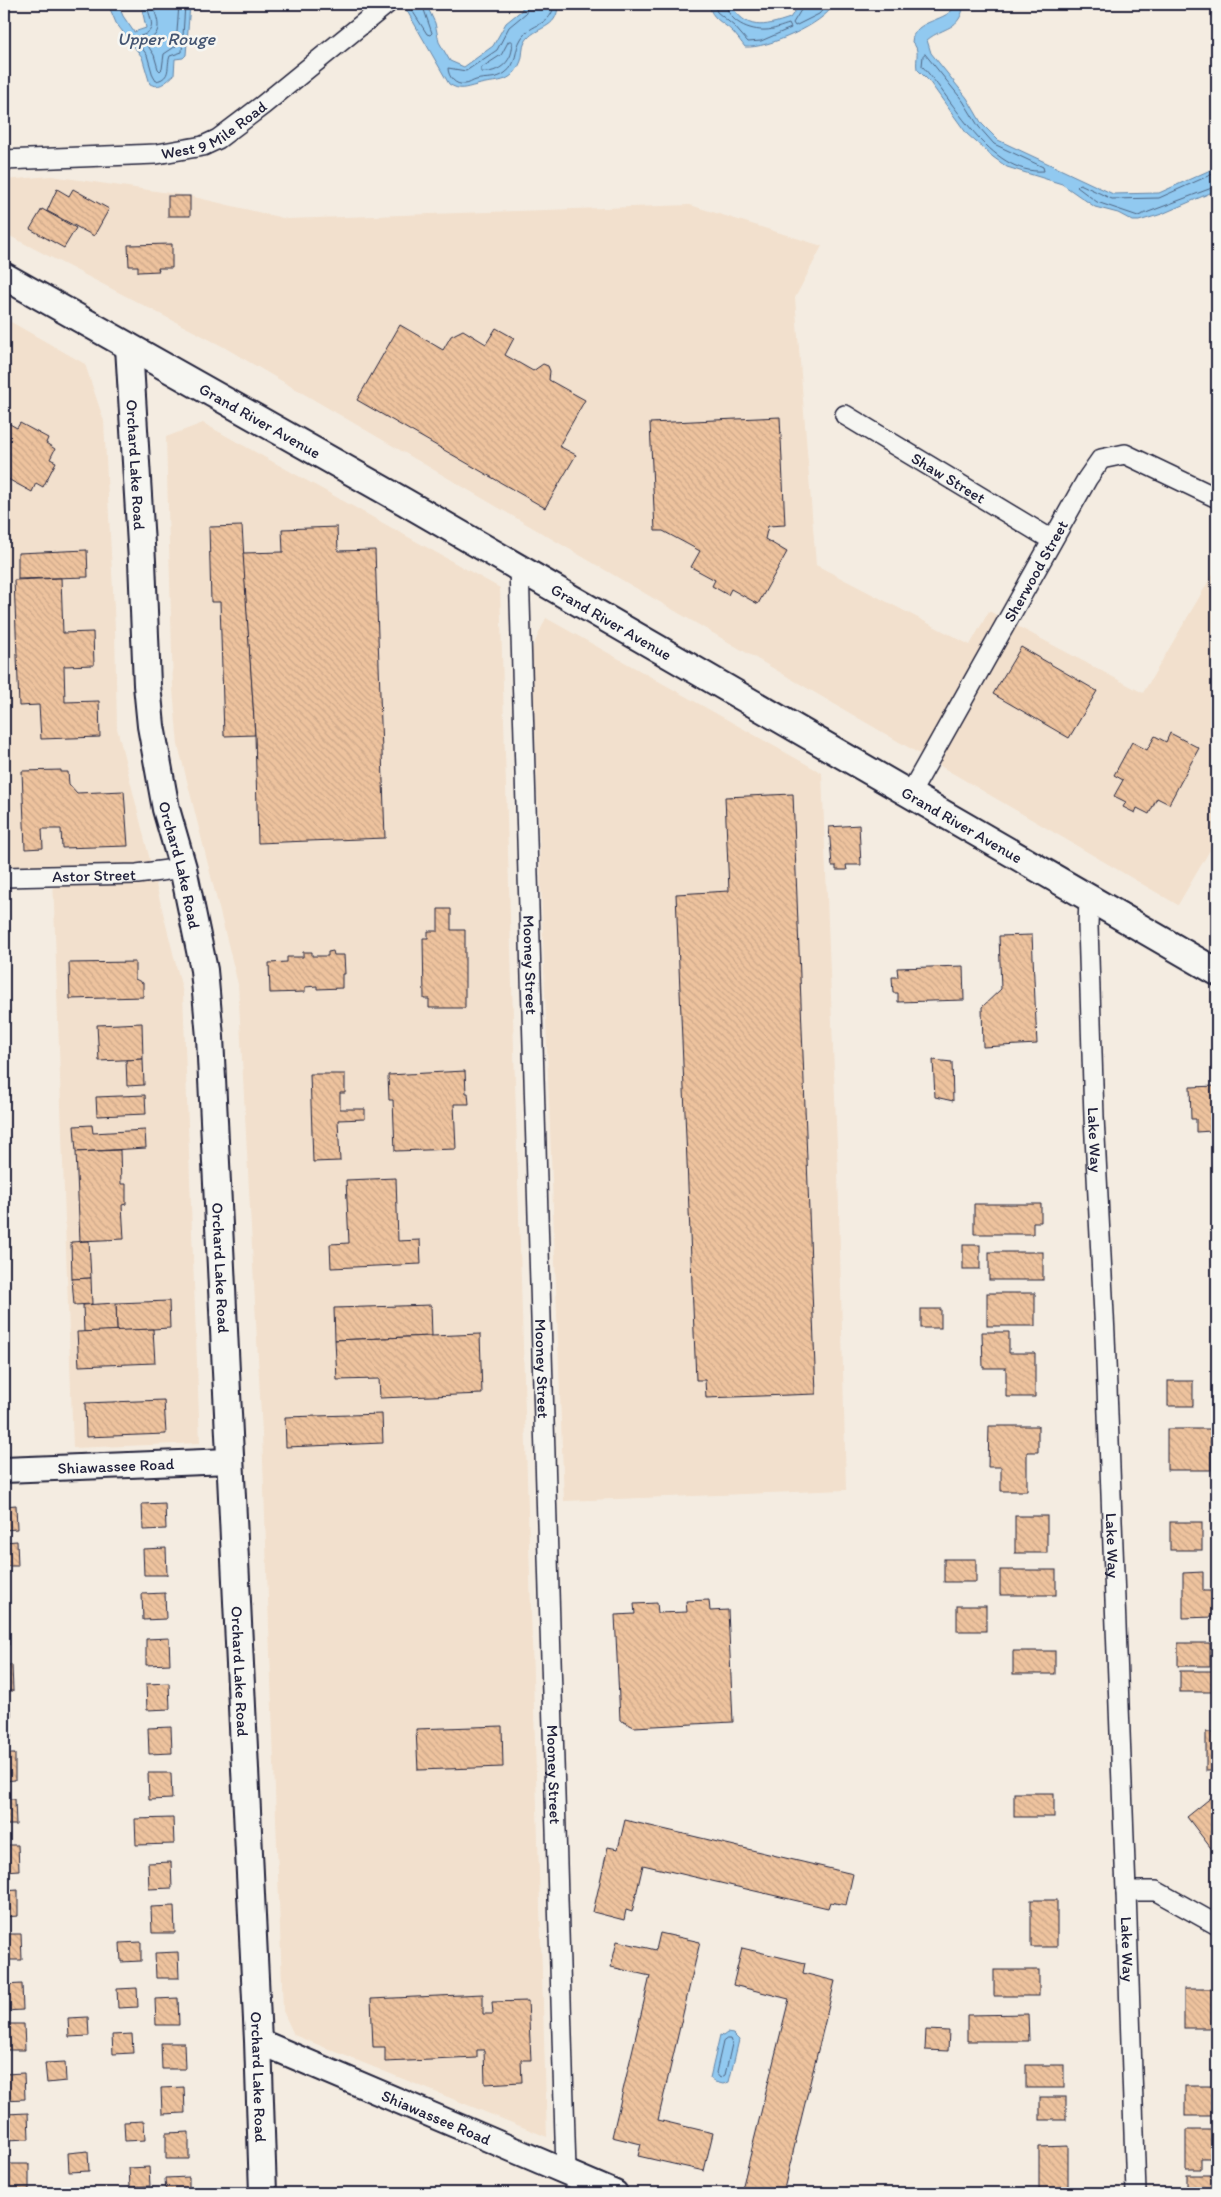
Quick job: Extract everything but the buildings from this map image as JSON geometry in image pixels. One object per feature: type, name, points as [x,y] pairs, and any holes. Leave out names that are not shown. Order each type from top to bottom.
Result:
[{"type":"main road","name":"Grand River Avenue","points":[[4,276],[518,567],[1217,972]]},
{"type":"main road","name":"Orchard Lake Road","points":[[129,347],[150,718],[166,809],[183,868],[204,970],[210,1036],[258,2041],[263,2193]]},
{"type":"street","name":"West 9 Mile Road","points":[[4,160],[156,154],[203,146],[218,139],[263,106],[387,4]]},
{"type":"street","name":"Shaw Street","points":[[846,415],[1052,540]]},
{"type":"street","name":"Sherwood Street","points":[[910,794],[1052,540],[1101,459],[1125,454],[1217,498]]},
{"type":"street","name":"Mooney Street","points":[[518,567],[566,2171]]},
{"type":"street","name":"Astor Street","points":[[4,878],[137,874],[183,868]]},
{"type":"street","name":"Lake Way","points":[[1089,898],[1088,926],[1094,1117],[1105,1345],[1136,2193]]},
{"type":"street","name":"Shiawassee Road","points":[[4,1470],[229,1461]]},
{"type":"street","points":[[1126,1891],[1156,1891],[1217,1925]]},
{"type":"street","name":"Shiawassee Road","points":[[258,2041],[615,2193]]},
{"type":"shaded area","points":[[52,176],[190,196],[287,219],[690,205],[822,246],[795,298],[816,565],[970,645],[989,611],[1143,693],[1217,567],[1217,838],[1178,905],[222,346],[4,233],[4,180]]},
{"type":"shaded area","points":[[4,318],[85,364],[104,421],[115,628],[117,728],[183,993],[200,1443],[73,1448],[53,877],[11,877],[4,667]]},
{"type":"shaded area","points":[[203,423],[500,588],[547,2137],[294,2035],[283,2011],[262,1434],[238,984],[178,745],[173,690],[166,437]]},
{"type":"shaded area","points":[[546,618],[822,773],[838,1172],[846,1490],[564,1501],[532,648]]},
{"type":"water","name":"Upper Rouge","points":[[108,4],[118,4],[123,16],[134,32],[146,28],[141,4],[190,4],[186,55],[183,58],[175,59],[174,75],[166,82],[157,86],[150,84],[142,57],[116,23]]},
{"type":"water","points":[[403,4],[426,4],[435,23],[439,42],[450,61],[464,67],[493,46],[506,23],[522,10],[522,4],[558,4],[554,19],[525,42],[521,61],[513,74],[502,80],[456,88],[449,84]]},
{"type":"water","points":[[709,4],[730,4],[736,13],[749,23],[764,25],[790,18],[797,8],[797,4],[834,4],[819,19],[794,34],[767,44],[745,47],[732,31],[715,17]]},
{"type":"water","points":[[956,4],[964,4],[959,19],[955,24],[927,40],[931,53],[967,98],[982,124],[998,140],[1113,194],[1159,193],[1217,167],[1217,190],[1162,214],[1133,221],[1118,213],[1095,207],[1062,184],[1007,167],[967,134],[929,81],[917,69],[917,51],[912,42],[914,34],[925,24],[946,15]]},
{"type":"water","points":[[727,2033],[733,2034],[739,2040],[729,2082],[723,2084],[715,2082],[710,2078],[720,2035],[723,2036]]}]
